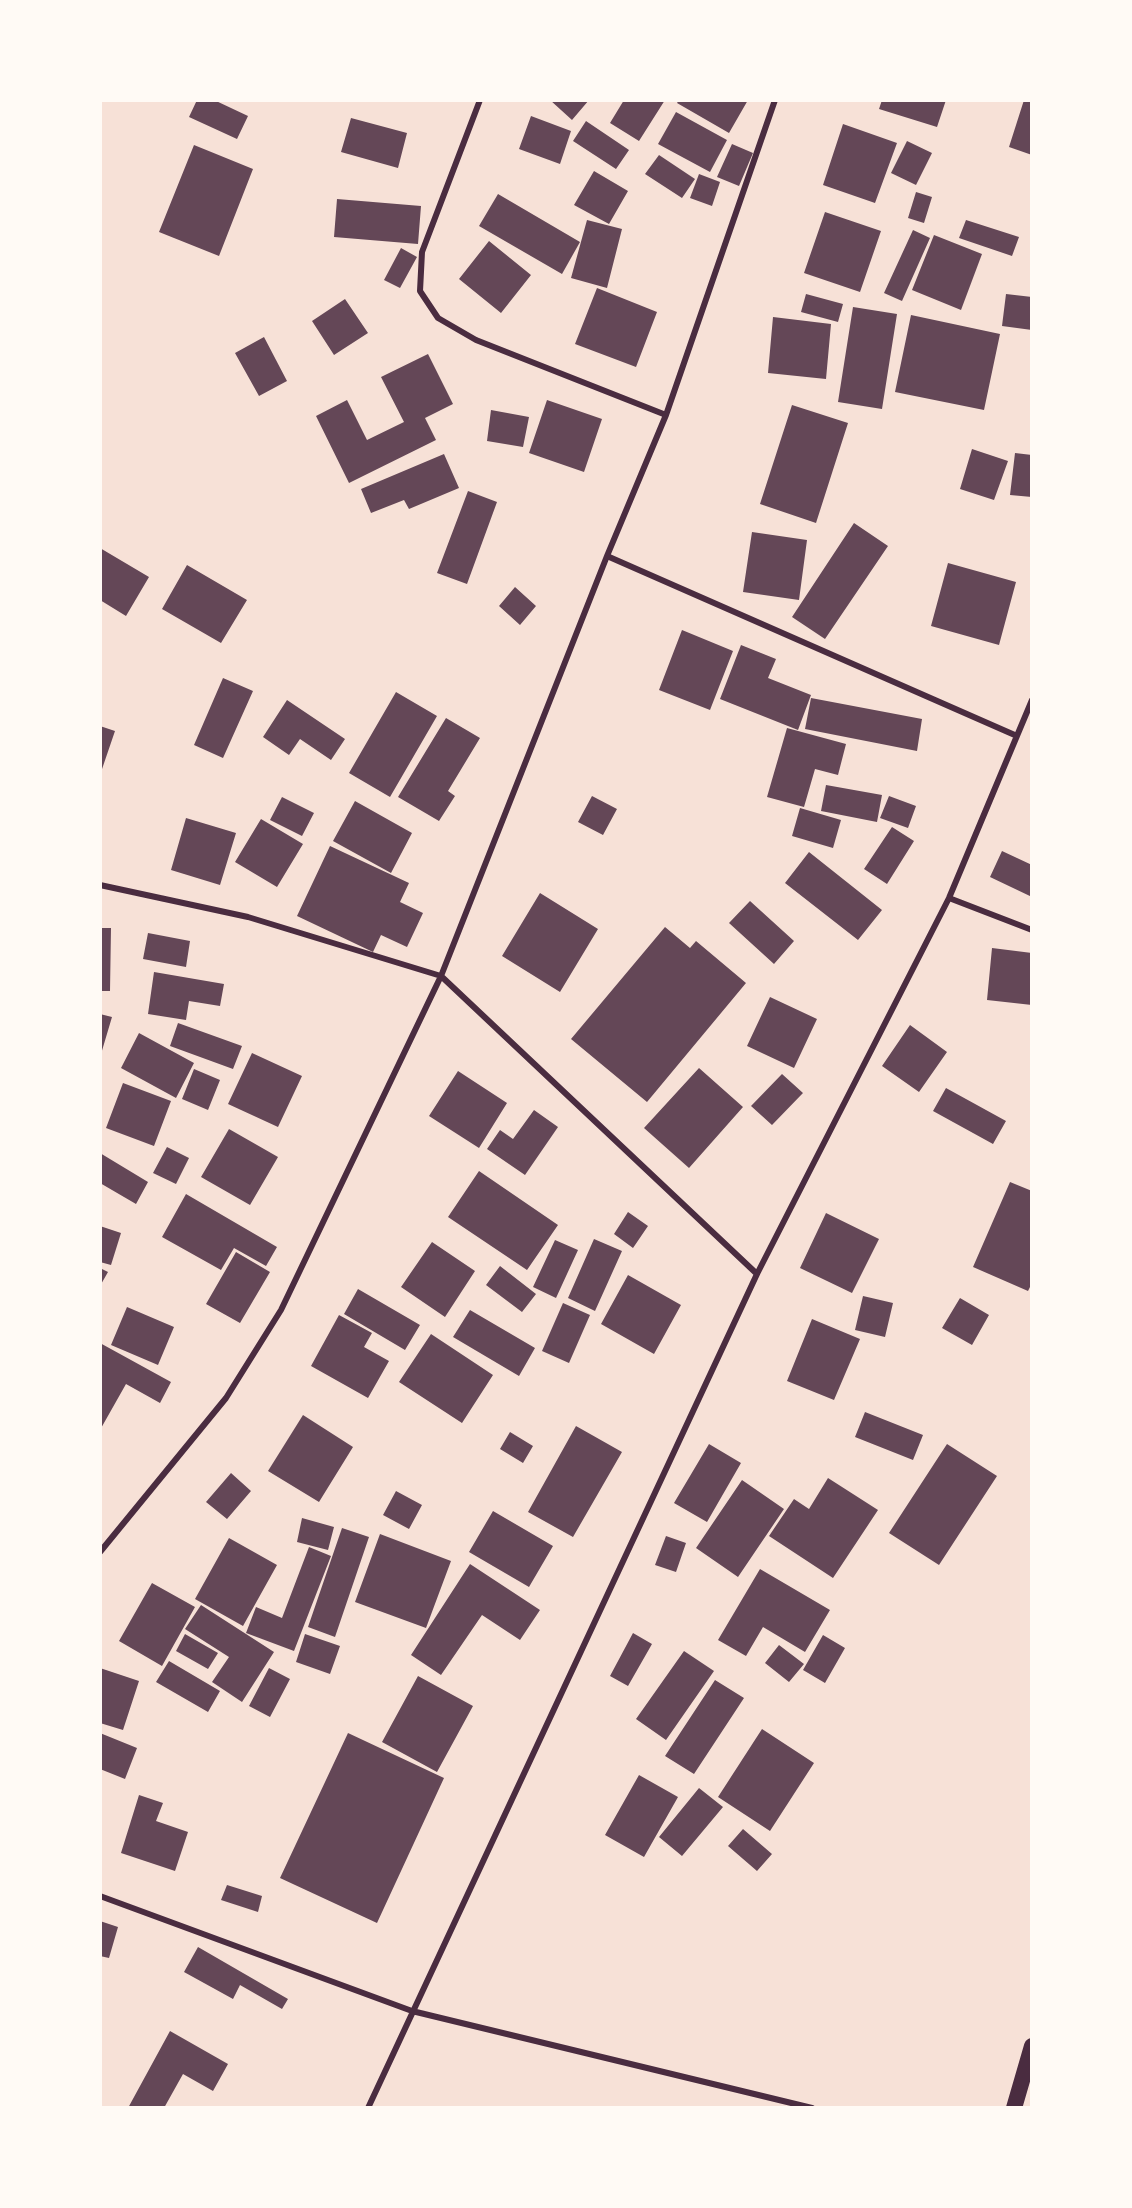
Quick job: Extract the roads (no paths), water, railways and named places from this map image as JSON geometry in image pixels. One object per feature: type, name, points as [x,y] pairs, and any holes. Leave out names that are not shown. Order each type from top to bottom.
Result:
[{"type":"highway","points":[[1014,2108],[1032,2046]]},
{"type":"street","points":[[480,100],[422,252],[420,291],[438,318],[476,340],[666,416]]},
{"type":"street","points":[[100,1552],[226,1398],[280,1310],[441,976],[607,556],[666,416],[775,100]]},
{"type":"street","points":[[607,556],[1017,736]]},
{"type":"street","points":[[368,2108],[757,1274],[949,898],[1032,700]]},
{"type":"street","points":[[100,885],[248,917],[441,976],[757,1274]]},
{"type":"street","points":[[949,898],[1032,930]]},
{"type":"street","points":[[100,1896],[412,2011],[813,2108]]}]
